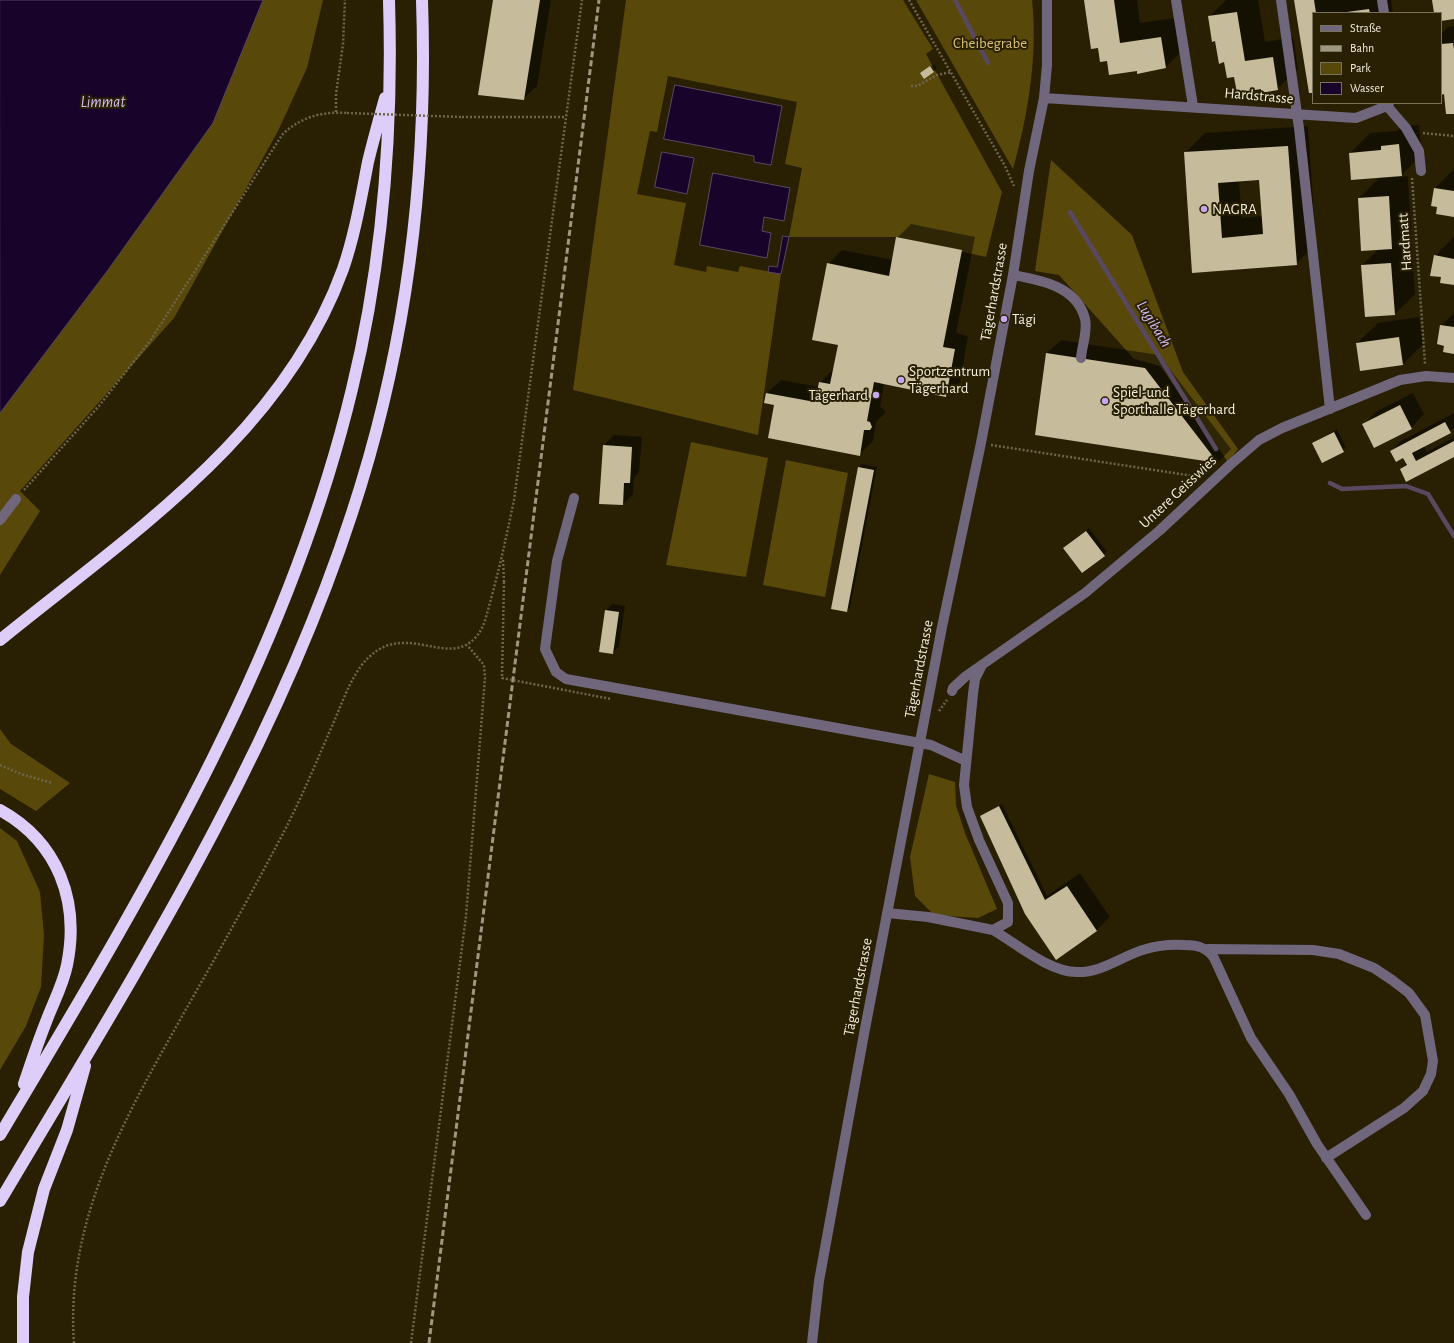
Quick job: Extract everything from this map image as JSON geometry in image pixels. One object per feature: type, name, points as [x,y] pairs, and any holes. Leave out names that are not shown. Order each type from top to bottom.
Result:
[{"type":"highway","points":[[0,1135],[129,915],[207,770],[264,650],[308,539],[342,427],[367,319],[375,273],[384,195],[390,78],[389,0]]},
{"type":"highway","points":[[0,1201],[178,897],[262,736],[311,624],[352,512],[385,397],[402,317],[410,265],[423,123],[422,0]]},
{"type":"highway","points":[[0,640],[110,553],[187,488],[237,438],[279,387],[313,333],[328,304],[343,269],[354,231],[368,161],[390,78]]},
{"type":"highway","points":[[0,810],[23,825],[45,849],[59,871],[66,891],[70,914],[70,942],[67,966],[15,1110]]},
{"type":"highway","points":[[23,1343],[22,1297],[28,1252],[44,1189],[67,1130],[90,1048]]},
{"type":"street","name":"Tägerhardstrasse","points":[[812,1343],[822,1266],[887,913],[981,443],[1013,275],[1029,171],[1044,98],[1048,52],[1047,0]]},
{"type":"street","points":[[1176,0],[1193,106]]},
{"type":"street","points":[[1281,0],[1297,115],[1330,409]]},
{"type":"street","points":[[1382,0],[1384,12]]},
{"type":"street","name":"Hardstrasse","points":[[1044,98],[1193,106],[1297,115],[1356,118],[1388,105]]},
{"type":"street","points":[[1388,105],[1406,128],[1420,150],[1416,171]]},
{"type":"street","points":[[1013,275],[1050,283],[1062,289],[1080,308],[1085,319],[1081,358]]},
{"type":"street","name":"Untere Geisswies","points":[[952,691],[953,688],[966,676],[1085,593],[1159,531],[1259,440],[1282,428],[1330,409],[1368,391],[1400,380],[1426,376],[1454,378]]},
{"type":"street","points":[[574,498],[557,561],[545,649],[556,672],[566,679],[931,745],[966,761]]},
{"type":"street","points":[[0,520],[16,499]]},
{"type":"street","points":[[982,665],[975,680],[964,785],[967,807],[979,840],[1008,903],[1008,922],[993,930]]},
{"type":"street","points":[[887,913],[928,917],[993,930],[1054,967],[1078,972],[1090,971],[1146,949],[1168,944],[1194,945],[1208,949],[1313,950],[1345,956],[1374,968],[1409,993],[1425,1015],[1433,1061],[1431,1074],[1423,1091],[1404,1108],[1326,1158]]},
{"type":"street","points":[[1208,949],[1214,958],[1250,1038],[1290,1094],[1326,1158],[1366,1215]]},
{"type":"path","points":[[336,112],[336,94],[342,44],[345,0]]},
{"type":"path","points":[[74,1343],[74,1298],[80,1249],[93,1199],[108,1157],[133,1104],[280,840],[351,683],[368,658],[381,648],[405,642],[457,649],[467,645],[477,636],[483,626],[503,558],[518,467],[582,0]]},
{"type":"path","points":[[909,0],[1005,166],[1014,186]]},
{"type":"path","points":[[911,86],[917,86],[937,75],[951,72]]},
{"type":"path","points":[[16,499],[99,406],[150,341],[282,135],[290,127],[311,116],[336,112],[462,117],[566,117]]},
{"type":"path","points":[[1418,128],[1423,133],[1454,136]]},
{"type":"path","name":"Hardmatt","points":[[1416,171],[1426,376]]},
{"type":"path","points":[[981,443],[1215,480]]},
{"type":"path","points":[[503,558],[502,678],[611,699]]},
{"type":"path","points":[[411,1343],[466,916],[485,678],[484,665],[467,645]]},
{"type":"path","points":[[0,765],[21,774],[52,782]]},
{"type":"green space","points":[[263,0],[323,0],[307,68],[278,131],[174,318],[20,491],[40,511],[0,575],[0,413],[108,270],[213,123]]},
{"type":"green space","points":[[626,0],[903,0],[933,49],[926,54],[1002,192],[986,257],[896,237],[789,237],[802,168],[785,164],[797,102],[668,76],[657,132],[650,131],[637,194],[686,203],[674,265],[706,272],[707,266],[738,272],[740,266],[781,274],[758,435],[573,390]]},
{"type":"green space","name":"Cheibegrabe","points":[[916,0],[1032,0],[1034,21],[1033,64],[1023,128],[1013,169]]},
{"type":"green space","points":[[1051,160],[1132,235],[1183,372],[1238,449],[1228,462],[1160,366],[1134,359],[1059,275],[1035,271]]},
{"type":"green space","points":[[691,442],[768,458],[746,577],[666,565]]},
{"type":"green space","points":[[786,460],[848,473],[825,597],[763,585]]},
{"type":"green space","points":[[0,729],[11,744],[70,783],[36,811],[0,789]]},
{"type":"green space","points":[[929,774],[955,782],[956,805],[965,833],[997,909],[978,918],[934,915],[915,896],[910,857]]},
{"type":"green space","points":[[0,828],[17,841],[40,892],[44,935],[41,987],[26,1026],[0,1070]]},
{"type":"water","name":"Limmat","points":[[0,0],[263,0],[213,123],[108,270],[0,413]]},
{"type":"water","points":[[675,85],[782,106],[771,165],[754,162],[754,156],[664,139]]},
{"type":"water","points":[[662,152],[694,158],[687,194],[655,187]]},
{"type":"water","points":[[713,173],[790,188],[784,221],[764,217],[762,231],[771,233],[767,258],[700,245]]},
{"type":"water","points":[[783,236],[789,237],[781,274],[768,272],[769,266],[777,267]]},
{"type":"building","points":[[493,0],[540,0],[524,100],[478,95]]},
{"type":"building","points":[[1084,0],[1114,0],[1120,43],[1161,37],[1166,68],[1137,74],[1137,71],[1109,75],[1107,61],[1100,62],[1098,48],[1091,49]]},
{"type":"building","points":[[1294,0],[1314,0],[1316,12],[1312,12],[1312,93],[1309,93]]},
{"type":"building","points":[[1432,0],[1454,0],[1454,19],[1442,21],[1442,12],[1434,12]]},
{"type":"building","points":[[1369,9],[1370,12],[1347,12]]},
{"type":"building","points":[[1237,12],[1245,61],[1273,57],[1278,90],[1261,93],[1261,89],[1237,93],[1234,77],[1227,78],[1224,62],[1219,64],[1215,41],[1212,42],[1208,16]]},
{"type":"building","points":[[1453,43],[1454,114],[1446,114],[1444,94],[1442,95],[1442,44]]},
{"type":"building","points":[[930,66],[934,72],[924,79],[920,73]]},
{"type":"building","points":[[1399,144],[1402,176],[1351,180],[1349,153],[1381,150],[1381,146]]},
{"type":"building","name":"NAGRA","points":[[1288,146],[1297,265],[1192,273],[1184,152]],"holes":[[[1259,180],[1263,234],[1222,238],[1218,183]]]},
{"type":"building","points":[[1434,188],[1454,191],[1454,217],[1436,214],[1437,207],[1431,206]]},
{"type":"building","points":[[1389,196],[1392,249],[1361,251],[1358,198]]},
{"type":"building","points":[[896,237],[962,250],[943,347],[955,349],[946,397],[874,382],[867,421],[870,422],[872,427],[870,430],[864,430],[860,456],[768,438],[774,405],[764,403],[766,393],[815,402],[819,382],[830,384],[838,345],[812,340],[827,263],[889,276]]},
{"type":"building","points":[[1434,255],[1454,259],[1454,285],[1440,283],[1441,277],[1430,276]]},
{"type":"building","points":[[1391,263],[1395,315],[1365,317],[1361,265]]},
{"type":"building","points":[[1440,325],[1454,327],[1454,354],[1443,352],[1444,346],[1437,344]]},
{"type":"building","points":[[1399,337],[1403,365],[1360,371],[1356,343]]},
{"type":"building","name":"Spiel-und Sporthalle Tägerhard","points":[[1046,353],[1145,368],[1218,463],[1035,435]]},
{"type":"building","points":[[1400,405],[1412,429],[1374,448],[1362,424]]},
{"type":"building","points":[[1445,422],[1451,433],[1412,453],[1416,461],[1454,441],[1454,457],[1406,482],[1400,469],[1407,465],[1403,458],[1396,462],[1390,451]]},
{"type":"building","points":[[1334,432],[1344,452],[1322,463],[1312,443]]},
{"type":"building","points":[[603,445],[632,447],[630,483],[624,483],[623,505],[599,504]]},
{"type":"building","points":[[858,467],[874,470],[847,612],[831,609]]},
{"type":"building","points":[[1086,531],[1105,556],[1082,573],[1063,548]]},
{"type":"building","points":[[605,610],[619,612],[613,654],[599,652]]},
{"type":"building","points":[[999,806],[1045,900],[1067,886],[1097,931],[1056,960],[1025,914],[980,816]]},
{"type":"waterway","name":"Lugibach","points":[[955,0],[988,63]]},
{"type":"waterway","name":"Lugibach","points":[[1070,212],[1216,449]]},
{"type":"waterway","name":"Lugibach","points":[[1330,483],[1342,489],[1406,486],[1428,494],[1454,536]]},
{"type":"railway","points":[[429,1343],[599,0]]},
{"type":"place","name":"NAGRA","points":[[1204,209]]},
{"type":"place","name":"Tägi","points":[[1004,319]]},
{"type":"place","name":"Sportzentrum Tägerhard","points":[[901,380]]},
{"type":"place","name":"Tägerhard","points":[[876,395]]},
{"type":"place","name":"Spiel-und Sporthalle Tägerhard","points":[[1105,401]]}]
